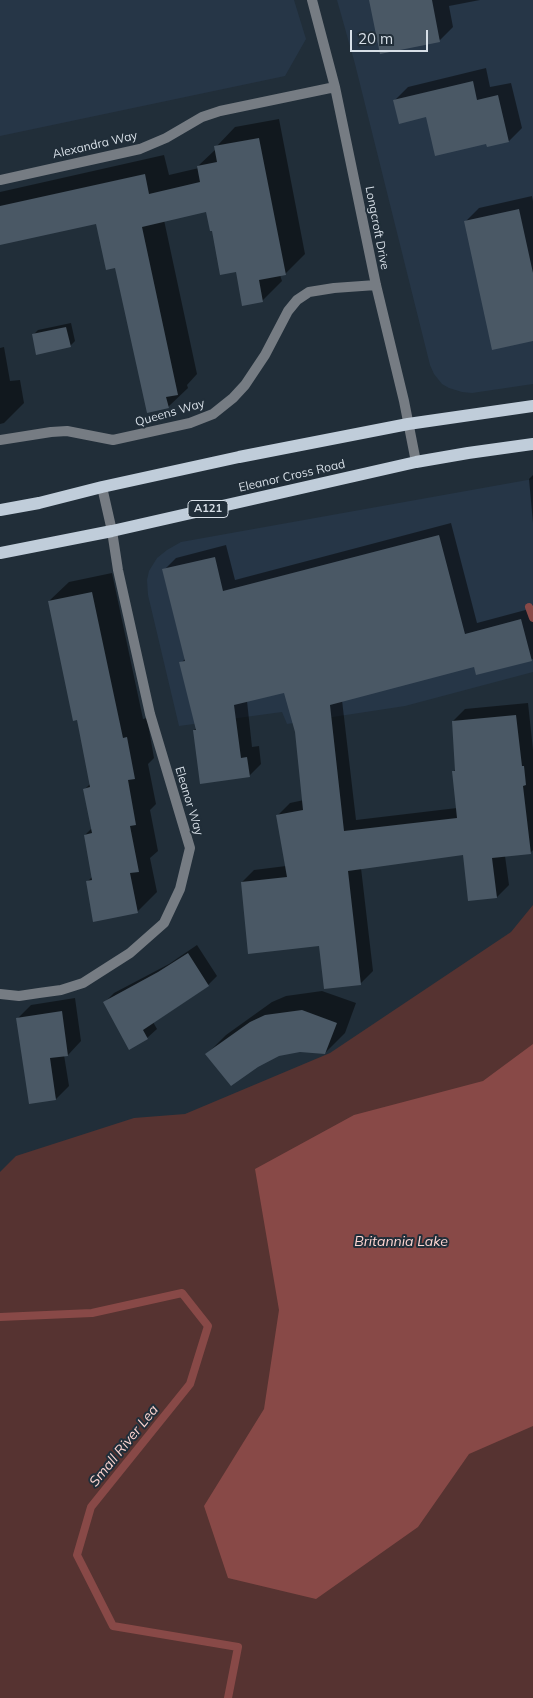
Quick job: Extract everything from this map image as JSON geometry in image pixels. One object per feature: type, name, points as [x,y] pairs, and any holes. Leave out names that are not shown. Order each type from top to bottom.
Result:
[{"type":"main road","points":[[0,510],[40,503],[102,487],[239,457],[408,424],[533,406]]},
{"type":"main road","name":"Eleanor Cross Road","points":[[0,553],[112,531],[416,462],[533,444]]},
{"type":"street","name":"Longcroft Drive","points":[[312,0],[335,87],[376,285],[416,462]]},
{"type":"street","name":"Alexandra Way","points":[[0,180],[140,149],[166,138],[202,117],[220,111],[335,87]]},
{"type":"street","name":"Queens Way","points":[[0,440],[67,431],[113,440],[190,423],[213,414],[228,403],[245,385],[265,355],[288,310],[298,300],[309,292],[376,285]]},
{"type":"street","name":"Eleanor Way","points":[[0,994],[19,996],[61,990],[83,983],[130,953],[164,923],[180,888],[190,848],[150,714],[118,570],[102,487]]},
{"type":"shaded area","points":[[0,0],[294,0],[306,39],[285,76],[0,136]]},
{"type":"shaded area","points":[[337,0],[533,0],[533,384],[472,393],[462,392],[442,384],[434,374],[430,365],[355,64]]},
{"type":"shaded area","points":[[533,479],[533,672],[405,706],[287,724],[282,712],[179,726],[148,595],[147,580],[149,571],[157,558],[167,550],[181,542]]},
{"type":"shaded area","points":[[533,905],[533,1698],[0,1698],[0,1172],[16,1156],[134,1118],[185,1114],[330,1053],[511,932]]},
{"type":"water","name":"Britannia Lake","points":[[533,1044],[533,1426],[469,1454],[418,1527],[316,1599],[228,1578],[204,1506],[264,1409],[279,1310],[255,1169],[354,1115],[483,1081]]},
{"type":"building","points":[[369,0],[432,0],[440,42],[380,54]]},
{"type":"building","points":[[473,81],[477,100],[498,95],[509,142],[487,147],[486,144],[435,156],[426,117],[399,124],[393,100]]},
{"type":"building","points":[[259,138],[286,275],[259,280],[263,302],[242,306],[236,272],[220,275],[212,231],[210,231],[206,212],[142,227],[178,395],[166,397],[169,408],[147,413],[115,268],[106,270],[96,224],[0,245],[0,206],[145,174],[149,194],[200,182],[197,166],[217,162],[214,146]]},
{"type":"building","points":[[519,209],[533,273],[533,341],[492,350],[464,221]]},
{"type":"building","points":[[66,327],[71,347],[36,355],[32,334]]},
{"type":"building","points":[[439,535],[465,634],[521,619],[532,661],[476,675],[474,667],[330,705],[344,831],[457,818],[452,771],[455,771],[452,721],[516,715],[522,766],[524,766],[526,785],[523,786],[531,854],[492,858],[497,898],[468,901],[463,855],[348,871],[361,985],[324,989],[319,946],[248,954],[241,882],[287,877],[276,815],[303,810],[295,732],[284,693],[234,705],[241,758],[247,757],[250,777],[200,784],[193,730],[196,730],[179,662],[185,661],[162,569],[215,557],[223,591]]},
{"type":"building","points":[[92,592],[123,738],[127,737],[135,779],[128,780],[136,825],[130,826],[139,872],[130,873],[138,913],[93,922],[86,881],[92,880],[84,835],[92,833],[83,789],[90,787],[77,720],[73,721],[48,601]]},
{"type":"building","points":[[188,953],[209,986],[143,1030],[148,1039],[129,1050],[103,1002]]},
{"type":"building","points":[[302,1010],[337,1023],[325,1054],[300,1052],[279,1056],[258,1067],[231,1086],[205,1054],[250,1022],[265,1015]]},
{"type":"building","points":[[62,1011],[68,1056],[50,1058],[56,1100],[29,1104],[16,1018]]},
{"type":"waterway","points":[[529,607],[533,618]]},
{"type":"waterway","name":"Small River Lea","points":[[0,1317],[92,1313],[182,1293],[208,1326],[190,1384],[91,1507],[77,1555],[113,1626],[238,1647],[228,1698]]}]
